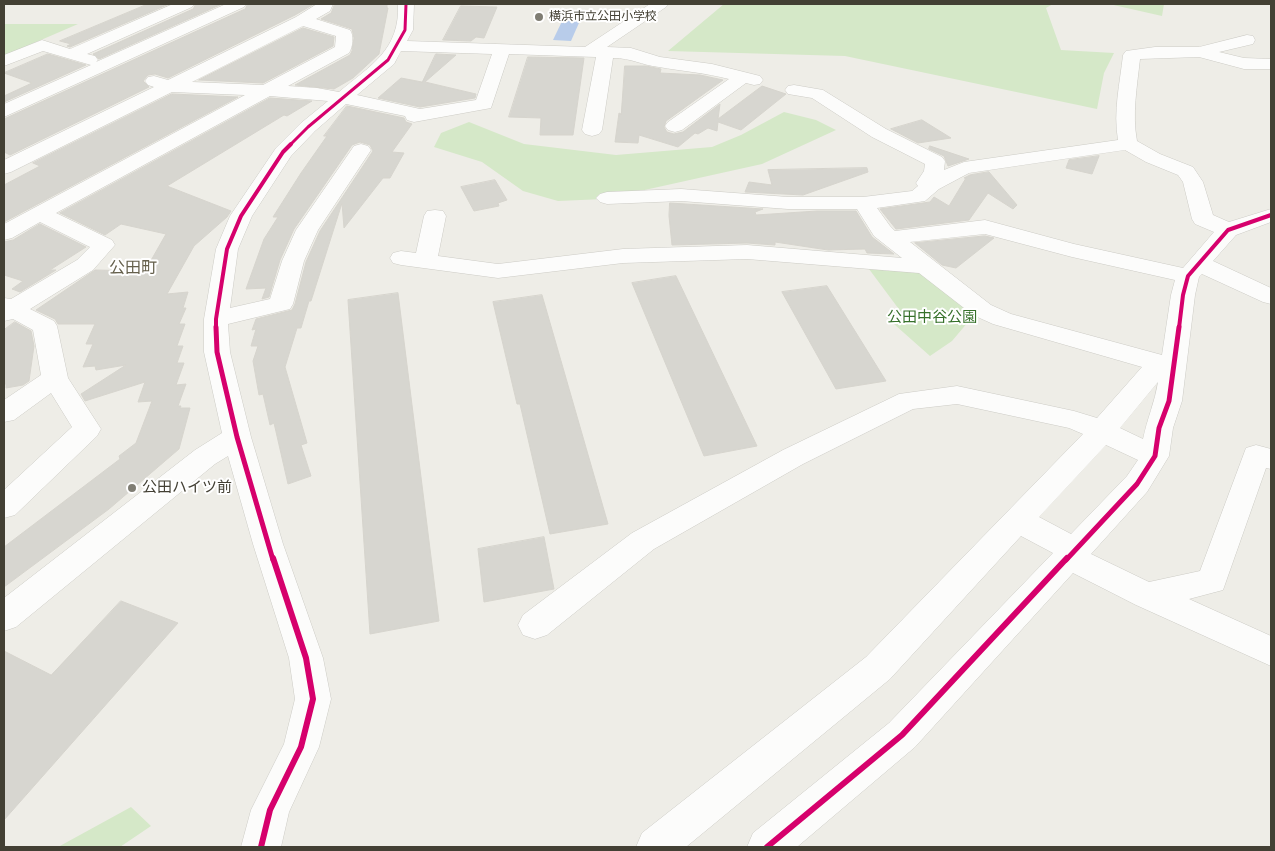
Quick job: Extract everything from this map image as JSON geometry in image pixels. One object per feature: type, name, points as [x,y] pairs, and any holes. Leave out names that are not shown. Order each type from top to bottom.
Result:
[{"type":"street","points":[[72,54],[186,4]]},
{"type":"street","points":[[4,111],[109,66],[238,4]]},
{"type":"street","points":[[4,168],[162,83],[302,20],[324,8],[325,4]]},
{"type":"street","points":[[261,847],[270,810],[301,747],[313,698],[306,658],[268,544],[237,437],[216,352],[216,318],[227,249],[241,216],[284,152],[308,127],[388,60],[398,46],[405,30],[406,4]]},
{"type":"street","points":[[592,130],[598,51],[660,4]]},
{"type":"street","points":[[4,232],[343,50],[344,33],[302,20]]},
{"type":"street","points":[[1128,144],[1125,101],[1132,55],[1155,52],[1199,52],[1247,40]]},
{"type":"street","points":[[4,62],[42,45],[109,66]]},
{"type":"street","points":[[398,46],[631,53],[657,62],[712,69],[748,78],[675,126]]},
{"type":"street","points":[[162,83],[317,93],[412,112],[415,122],[484,104],[502,50]]},
{"type":"street","points":[[1199,52],[1242,64],[1257,66],[1271,64]]},
{"type":"street","points":[[794,90],[817,94],[879,133],[935,161],[934,171],[926,183],[932,185]]},
{"type":"street","points":[[608,198],[681,195],[788,203],[863,203],[918,197],[932,185],[964,168],[1128,144],[1153,158],[1186,170],[1193,182],[1203,219],[1228,230]]},
{"type":"street","points":[[216,318],[281,304],[293,260],[307,230],[361,150]]},
{"type":"street","points":[[863,203],[882,231],[912,254],[925,267],[982,310],[1002,319],[1166,365]]},
{"type":"street","points":[[6,310],[85,265],[104,245],[39,213]]},
{"type":"street","points":[[767,847],[902,735],[1137,484],[1155,456],[1160,428],[1168,401],[1166,365],[1193,270],[1228,230],[1271,215]]},
{"type":"street","points":[[424,262],[435,216]]},
{"type":"street","points":[[890,238],[985,227],[1072,250],[1146,265],[1193,270],[1271,297]]},
{"type":"street","points":[[401,258],[498,271],[623,256],[747,252],[925,267]]},
{"type":"street","points":[[4,507],[87,429],[56,378],[45,326],[6,310]]},
{"type":"street","points":[[656,847],[878,668],[1166,365]]},
{"type":"street","points":[[4,413],[56,378]]},
{"type":"street","points":[[535,625],[643,540],[793,457],[908,400],[957,395],[1074,420],[1155,456]]},
{"type":"street","points":[[4,617],[205,457],[237,437]]},
{"type":"street","points":[[1148,596],[1212,581],[1256,455],[1271,459]]},
{"type":"street","points":[[1018,520],[1072,554],[1148,596],[1223,628],[1271,652]]},
{"type":"green space","points":[[724,4],[1053,4],[1046,8],[1061,50],[1114,53],[1104,73],[1097,109],[845,56],[668,51]]},
{"type":"green space","points":[[1109,4],[1164,4],[1162,16]]},
{"type":"green space","points":[[4,24],[78,24],[4,56]]},
{"type":"green space","points":[[784,112],[816,120],[836,130],[762,164],[604,199],[558,201],[523,191],[482,162],[434,147],[441,133],[469,122],[524,144],[616,155],[712,147],[741,135]]},
{"type":"green space","name":"公田中谷公園","points":[[869,269],[925,273],[974,315],[952,341],[930,356],[886,317],[898,308]]},
{"type":"green space","points":[[131,807],[151,826],[120,847],[58,847]]},
{"type":"water","points":[[565,15],[582,16],[571,41],[553,40]]},
{"type":"building","points":[[148,4],[169,4],[70,47],[67,46],[71,44],[60,41]]},
{"type":"building","points":[[196,4],[222,4],[99,59],[93,54],[193,9]]},
{"type":"building","points":[[248,4],[314,4],[168,78],[155,74],[148,75],[143,81],[149,87],[10,155],[4,152],[4,119],[245,9]]},
{"type":"building","points":[[335,4],[387,4],[388,8],[379,54],[353,78],[334,89],[295,85],[350,55],[352,51],[354,38],[352,29],[321,19],[331,13]]},
{"type":"building","points":[[461,6],[497,7],[484,38],[476,37],[471,41],[443,40]]},
{"type":"building","points":[[303,28],[334,37],[333,46],[263,83],[199,80]]},
{"type":"building","points":[[48,54],[86,65],[4,102],[4,96],[32,83],[4,73]]},
{"type":"building","points":[[436,54],[456,55],[425,82],[476,94],[475,98],[420,107],[378,98],[401,78],[422,82]]},
{"type":"building","points":[[528,57],[584,58],[573,135],[540,135],[541,118],[509,117]]},
{"type":"building","points":[[625,66],[646,66],[661,69],[660,73],[700,75],[723,80],[666,121],[664,127],[667,132],[674,134],[683,132],[720,104],[718,119],[762,86],[786,94],[741,130],[718,122],[717,131],[708,128],[698,134],[695,133],[678,147],[639,135],[638,143],[615,142],[619,113],[621,114]]},
{"type":"building","points":[[172,94],[238,97],[4,222],[4,185],[40,166],[33,163]]},
{"type":"building","points":[[270,98],[312,101],[287,116],[284,115],[167,186],[231,211],[227,217],[194,246],[167,294],[188,292],[183,308],[186,308],[179,324],[185,324],[177,346],[183,346],[177,363],[184,363],[176,385],[186,384],[178,406],[181,406],[180,408],[190,408],[179,449],[109,509],[4,587],[4,547],[120,459],[119,456],[136,443],[152,401],[138,402],[145,382],[85,401],[81,394],[126,365],[96,370],[95,366],[83,367],[93,344],[86,344],[95,324],[58,324],[55,319],[36,310],[95,270],[145,271],[166,234],[121,224],[105,235],[60,213]]},
{"type":"building","points":[[347,106],[404,118],[406,122],[412,124],[392,152],[404,153],[390,178],[383,178],[344,228],[342,203],[311,301],[309,301],[301,328],[297,328],[285,367],[307,443],[301,445],[311,476],[288,484],[274,423],[270,425],[263,394],[259,395],[253,361],[258,346],[251,346],[256,329],[252,330],[256,319],[292,310],[306,262],[320,231],[373,151],[370,145],[360,142],[352,145],[294,229],[280,260],[269,297],[262,299],[266,288],[246,289],[264,239],[278,217],[273,217],[327,136],[324,136]]},
{"type":"building","points":[[922,120],[951,138],[918,143],[891,129]]},
{"type":"building","points":[[930,146],[969,159],[948,166],[944,156],[929,149]]},
{"type":"building","points":[[1099,156],[1092,174],[1066,168],[1069,160]]},
{"type":"building","points":[[867,168],[868,172],[803,195],[745,192],[749,182],[772,185],[768,170]]},
{"type":"building","points":[[989,172],[1017,205],[1013,209],[988,193],[969,220],[896,229],[880,209],[930,202],[934,197],[949,206],[966,178],[964,178],[970,175]]},
{"type":"building","points":[[495,180],[507,200],[498,203],[499,206],[474,211],[461,187]]},
{"type":"building","points":[[670,203],[763,209],[755,212],[756,215],[817,211],[856,211],[872,237],[894,254],[867,253],[865,249],[828,250],[775,242],[775,245],[747,243],[672,245],[669,216]]},
{"type":"building","points":[[40,224],[86,247],[50,270],[56,270],[20,292],[12,289],[23,281],[4,275],[4,242],[13,240]]},
{"type":"building","points":[[985,236],[994,238],[956,268],[942,265],[915,243]]},
{"type":"building","points":[[676,276],[757,446],[704,456],[632,283]]},
{"type":"building","points":[[827,286],[886,381],[836,389],[782,292]]},
{"type":"building","points":[[398,293],[439,621],[370,634],[348,300]]},
{"type":"building","points":[[542,295],[608,524],[550,534],[520,404],[517,404],[493,302]]},
{"type":"building","points":[[15,322],[31,331],[34,346],[29,381],[23,385],[6,388],[6,384],[4,384],[4,330]]},
{"type":"building","points":[[544,537],[554,589],[484,602],[478,549]]},
{"type":"building","points":[[121,601],[178,623],[4,820],[4,651],[51,675]]},
{"type":"cycle path","points":[[261,847],[270,810],[301,747],[313,699],[306,658],[268,544],[237,437],[217,352],[216,319],[227,249],[241,216],[283,152],[308,127],[388,60],[405,30],[406,4]]},
{"type":"cycle path","points":[[767,847],[902,735],[1137,484],[1155,456],[1159,428],[1169,401],[1183,295],[1188,276],[1228,230],[1271,215]]},
{"type":"place","name":"横浜市立公田小学校","points":[[539,17]]},
{"type":"place","name":"公田ハイツ前","points":[[132,488]]},
{"type":"district","name":"公田町","points":[[133,268]]}]
